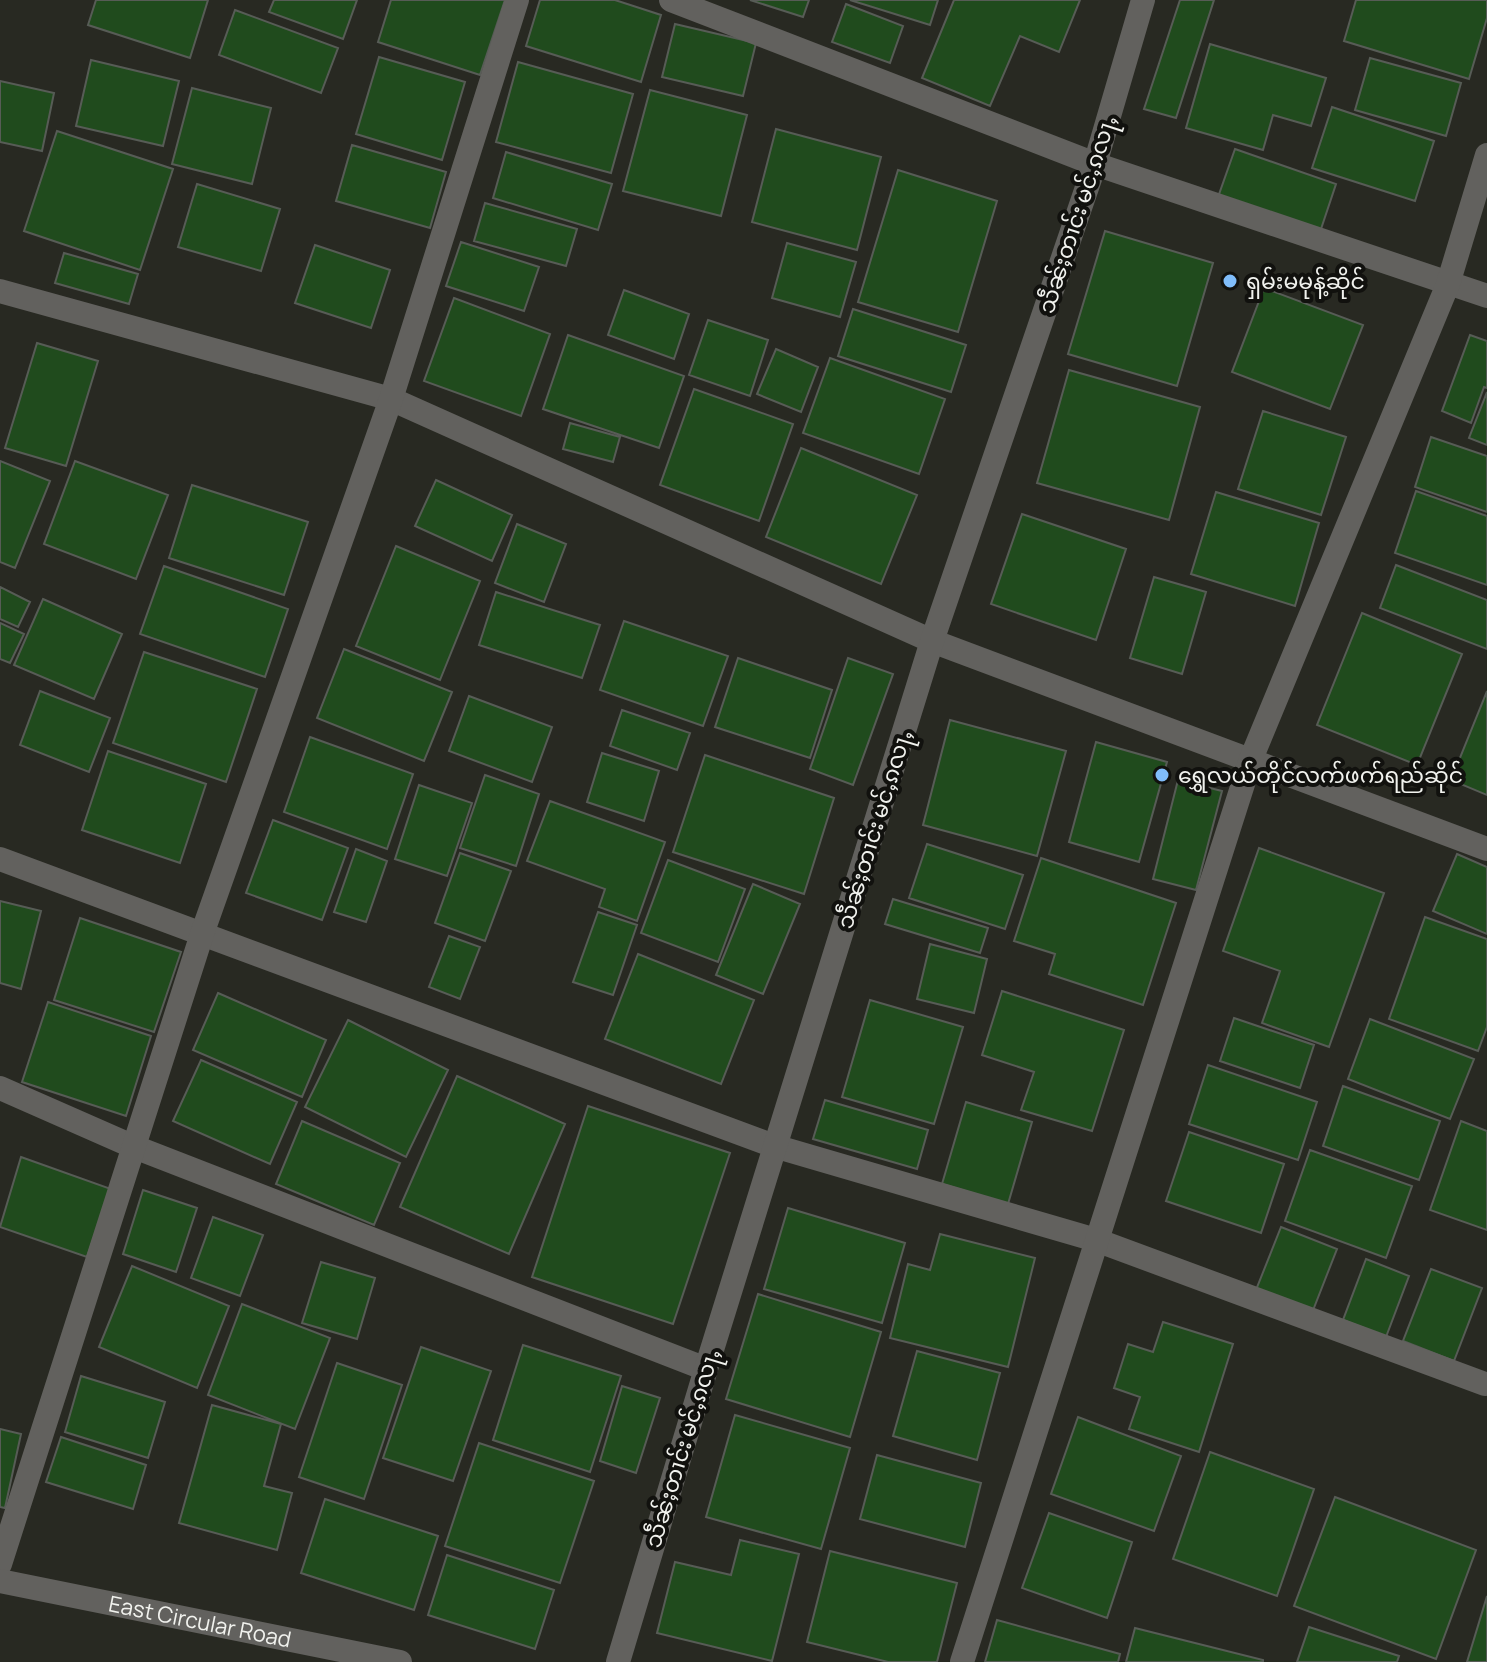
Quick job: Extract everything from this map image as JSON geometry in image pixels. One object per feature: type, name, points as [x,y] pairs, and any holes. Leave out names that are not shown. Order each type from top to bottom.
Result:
[{"type":"street","points":[[0,1564],[202,934],[391,399],[517,0]]},
{"type":"street","points":[[671,0],[1095,164],[1487,296]]},
{"type":"street","name":"သဵၼ်ႈတၢင်း မင်ႇၵလႃႇ","points":[[618,1662],[774,1146],[932,641],[1095,164],[1143,0]]},
{"type":"street","points":[[962,1662],[1251,759],[1448,284],[1487,155]]},
{"type":"street","points":[[0,291],[391,399],[932,641],[1487,849]]},
{"type":"street","points":[[0,859],[774,1146],[1096,1240],[1485,1384]]},
{"type":"street","points":[[0,1088],[132,1146],[706,1369]]},
{"type":"street","name":"East Circular Road","points":[[0,1581],[400,1662]]},
{"type":"building","points":[[96,0],[208,0],[190,58],[88,25]]},
{"type":"building","points":[[274,0],[357,0],[343,39],[269,12]]},
{"type":"building","points":[[391,0],[505,0],[480,75],[378,42]]},
{"type":"building","points":[[540,0],[615,0],[661,15],[641,82],[526,46]]},
{"type":"building","points":[[750,0],[809,0],[803,17]]},
{"type":"building","points":[[850,0],[938,0],[930,25]]},
{"type":"building","points":[[954,0],[1080,0],[1059,52],[1020,36],[990,106],[922,78]]},
{"type":"building","points":[[1180,0],[1214,0],[1176,118],[1144,109]]},
{"type":"building","points":[[1356,0],[1487,0],[1487,18],[1469,79],[1344,41]]},
{"type":"building","points":[[846,4],[903,26],[890,63],[832,42]]},
{"type":"building","points":[[235,10],[338,48],[321,93],[219,55]]},
{"type":"building","points":[[675,24],[756,43],[743,96],[662,77]]},
{"type":"building","points":[[1210,44],[1326,78],[1311,126],[1273,115],[1263,150],[1186,128]]},
{"type":"building","points":[[379,57],[465,82],[442,160],[356,134]]},
{"type":"building","points":[[1370,58],[1461,83],[1446,136],[1355,110]]},
{"type":"building","points":[[91,60],[179,81],[163,146],[76,126]]},
{"type":"building","points":[[518,62],[633,94],[611,173],[496,142]]},
{"type":"building","points":[[0,81],[54,93],[42,151],[0,142]]},
{"type":"building","points":[[192,88],[271,108],[252,184],[172,164]]},
{"type":"building","points":[[650,90],[747,115],[721,216],[623,191]]},
{"type":"building","points":[[1332,107],[1434,141],[1415,201],[1312,168]]},
{"type":"building","points":[[776,129],[881,157],[857,250],[752,222]]},
{"type":"building","points":[[57,131],[173,169],[140,270],[24,231]]},
{"type":"building","points":[[352,145],[446,172],[430,228],[336,201]]},
{"type":"building","points":[[1235,149],[1336,184],[1319,235],[1217,200]]},
{"type":"building","points":[[506,152],[612,184],[598,230],[493,198]]},
{"type":"building","points":[[898,170],[997,201],[958,332],[858,302]]},
{"type":"building","points":[[197,184],[280,209],[261,271],[178,247]]},
{"type":"building","points":[[485,203],[577,229],[566,266],[474,241]]},
{"type":"building","points":[[1105,231],[1213,263],[1177,386],[1068,354]]},
{"type":"building","points":[[461,242],[539,267],[524,311],[446,286]]},
{"type":"building","points":[[787,243],[856,262],[840,317],[772,298]]},
{"type":"building","points":[[315,245],[390,270],[371,328],[295,303]]},
{"type":"building","points":[[64,253],[138,274],[129,304],[55,283]]},
{"type":"building","points":[[1264,288],[1363,325],[1330,409],[1232,372]]},
{"type":"building","points":[[624,290],[689,314],[674,359],[608,335]]},
{"type":"building","points":[[454,298],[550,334],[521,416],[424,381]]},
{"type":"building","points":[[853,309],[966,345],[951,392],[838,356]]},
{"type":"building","points":[[708,320],[768,340],[750,396],[689,375]]},
{"type":"building","points":[[568,335],[684,376],[659,448],[543,409]]},
{"type":"building","points":[[1470,335],[1487,341],[1487,388],[1484,387],[1471,423],[1442,411]]},
{"type":"building","points":[[37,343],[98,361],[66,466],[5,448]]},
{"type":"building","points":[[776,349],[818,367],[801,412],[757,394]]},
{"type":"building","points":[[830,358],[945,399],[919,474],[803,433]]},
{"type":"building","points":[[1069,370],[1200,407],[1169,520],[1037,483]]},
{"type":"building","points":[[694,389],[793,424],[759,521],[660,485]]},
{"type":"building","points":[[1487,392],[1487,445],[1469,438]]},
{"type":"building","points":[[1263,411],[1346,437],[1321,515],[1238,489]]},
{"type":"building","points":[[570,423],[620,437],[613,462],[563,449]]},
{"type":"building","points":[[1431,437],[1487,456],[1487,512],[1415,487]]},
{"type":"building","points":[[801,448],[917,495],[881,584],[766,537]]},
{"type":"building","points":[[0,461],[50,481],[15,568],[0,562]]},
{"type":"building","points":[[75,461],[168,495],[136,579],[44,544]]},
{"type":"building","points":[[436,480],[512,515],[492,561],[415,526]]},
{"type":"building","points":[[192,485],[308,522],[284,595],[169,558]]},
{"type":"building","points":[[1416,491],[1487,516],[1487,585],[1395,553]]},
{"type":"building","points":[[1216,492],[1319,523],[1295,606],[1191,574]]},
{"type":"building","points":[[1022,514],[1126,549],[1096,640],[991,604]]},
{"type":"building","points":[[517,524],[566,544],[544,602],[495,583]]},
{"type":"building","points":[[396,546],[480,581],[440,680],[356,646]]},
{"type":"building","points":[[1396,565],[1487,600],[1487,649],[1380,608]]},
{"type":"building","points":[[164,566],[288,609],[265,677],[140,634]]},
{"type":"building","points":[[1154,577],[1206,592],[1182,674],[1130,658]]},
{"type":"building","points":[[0,587],[30,602],[18,627],[0,619]]},
{"type":"building","points":[[496,592],[600,625],[582,678],[479,645]]},
{"type":"building","points":[[43,599],[122,634],[94,699],[14,665]]},
{"type":"building","points":[[1362,613],[1462,654],[1417,765],[1317,725]]},
{"type":"building","points":[[624,621],[728,656],[703,726],[600,690]]},
{"type":"building","points":[[0,623],[24,634],[10,663],[0,659]]},
{"type":"building","points":[[344,649],[452,692],[424,761],[317,718]]},
{"type":"building","points":[[144,652],[257,689],[226,782],[113,743]]},
{"type":"building","points":[[738,658],[832,690],[810,758],[715,727]]},
{"type":"building","points":[[848,658],[893,674],[853,785],[810,769]]},
{"type":"building","points":[[40,691],[110,718],[89,772],[20,745]]},
{"type":"building","points":[[1487,691],[1487,795],[1451,780]]},
{"type":"building","points":[[469,696],[552,727],[532,782],[449,751]]},
{"type":"building","points":[[622,710],[690,733],[677,770],[610,746]]},
{"type":"building","points":[[950,720],[1066,751],[1037,856],[923,825]]},
{"type":"building","points":[[310,737],[413,774],[387,849],[284,812]]},
{"type":"building","points":[[1096,742],[1167,762],[1139,862],[1069,842]]},
{"type":"building","points":[[108,751],[206,784],[180,863],[82,830]]},
{"type":"building","points":[[602,753],[659,771],[644,821],[587,802]]},
{"type":"building","points":[[705,755],[834,798],[804,894],[673,852]]},
{"type":"building","points":[[485,775],[539,794],[516,866],[460,848]]},
{"type":"building","points":[[1178,780],[1222,791],[1196,890],[1153,879]]},
{"type":"building","points":[[419,785],[472,803],[447,876],[395,859]]},
{"type":"building","points":[[550,801],[665,842],[637,921],[599,907],[605,889],[527,861]]},
{"type":"building","points":[[273,820],[348,848],[322,920],[246,893]]},
{"type":"building","points":[[927,844],[1023,875],[1005,929],[909,898]]},
{"type":"building","points":[[1259,848],[1384,893],[1329,1047],[1262,1023],[1280,971],[1223,951]]},
{"type":"building","points":[[356,849],[387,861],[366,922],[334,912]]},
{"type":"building","points":[[460,853],[511,871],[485,941],[435,923]]},
{"type":"building","points":[[1457,854],[1487,867],[1487,934],[1433,911]]},
{"type":"building","points":[[1041,858],[1176,903],[1143,1005],[1049,974],[1055,954],[1014,941]]},
{"type":"building","points":[[668,860],[745,889],[718,962],[641,933]]},
{"type":"building","points":[[753,884],[800,904],[763,994],[716,975]]},
{"type":"building","points":[[893,899],[988,928],[980,953],[885,924]]},
{"type":"building","points":[[0,901],[41,911],[21,989],[0,983]]},
{"type":"building","points":[[598,912],[637,925],[613,995],[573,982]]},
{"type":"building","points":[[1425,917],[1487,939],[1487,1027],[1478,1051],[1389,1019]]},
{"type":"building","points":[[80,918],[181,952],[154,1032],[54,1000]]},
{"type":"building","points":[[449,936],[480,947],[460,999],[429,987]]},
{"type":"building","points":[[930,944],[987,959],[974,1013],[917,999]]},
{"type":"building","points":[[638,954],[754,1000],[721,1084],[605,1039]]},
{"type":"building","points":[[1002,991],[1124,1030],[1092,1131],[1021,1110],[1034,1072],[982,1055]]},
{"type":"building","points":[[218,993],[326,1040],[302,1097],[193,1050]]},
{"type":"building","points":[[870,1000],[963,1027],[934,1124],[842,1097]]},
{"type":"building","points":[[48,1002],[151,1036],[126,1116],[22,1082]]},
{"type":"building","points":[[1234,1018],[1314,1045],[1300,1088],[1220,1061]]},
{"type":"building","points":[[1370,1019],[1474,1059],[1450,1119],[1348,1079]]},
{"type":"building","points":[[348,1020],[448,1070],[406,1157],[305,1107]]},
{"type":"building","points":[[201,1060],[297,1102],[270,1164],[173,1121]]},
{"type":"building","points":[[1208,1065],[1317,1102],[1298,1160],[1189,1124]]},
{"type":"building","points":[[457,1076],[565,1124],[509,1254],[400,1207]]},
{"type":"building","points":[[1343,1086],[1440,1121],[1419,1180],[1323,1146]]},
{"type":"building","points":[[825,1100],[928,1130],[917,1169],[813,1139]]},
{"type":"building","points":[[966,1102],[1032,1122],[1008,1204],[942,1184]]},
{"type":"building","points":[[588,1106],[730,1153],[673,1324],[532,1277]]},
{"type":"building","points":[[302,1121],[400,1163],[374,1225],[276,1184]]},
{"type":"building","points":[[1461,1121],[1487,1131],[1487,1230],[1430,1210]]},
{"type":"building","points":[[1189,1132],[1284,1164],[1261,1233],[1166,1201]]},
{"type":"building","points":[[1310,1150],[1412,1186],[1386,1258],[1285,1221]]},
{"type":"building","points":[[21,1157],[111,1189],[87,1257],[0,1227]]},
{"type":"building","points":[[143,1190],[197,1208],[176,1272],[123,1254]]},
{"type":"building","points":[[788,1208],[905,1243],[882,1323],[764,1289]]},
{"type":"building","points":[[213,1217],[263,1235],[240,1296],[191,1278]]},
{"type":"building","points":[[1281,1227],[1337,1249],[1310,1318],[1254,1295]]},
{"type":"building","points":[[940,1234],[1035,1258],[1008,1367],[890,1338],[908,1264],[930,1270]]},
{"type":"building","points":[[1366,1259],[1409,1276],[1386,1337],[1343,1320]]},
{"type":"building","points":[[321,1262],[375,1278],[357,1339],[302,1323]]},
{"type":"building","points":[[132,1266],[229,1306],[197,1388],[99,1347]]},
{"type":"building","points":[[1431,1269],[1482,1288],[1454,1361],[1403,1341]]},
{"type":"building","points":[[758,1294],[881,1332],[850,1437],[726,1399]]},
{"type":"building","points":[[242,1304],[330,1338],[295,1429],[208,1395]]},
{"type":"building","points":[[1163,1322],[1233,1344],[1199,1452],[1129,1429],[1140,1397],[1114,1388],[1128,1344],[1153,1352]]},
{"type":"building","points":[[523,1345],[621,1376],[590,1472],[493,1440]]},
{"type":"building","points":[[421,1347],[491,1371],[453,1481],[383,1458]]},
{"type":"building","points":[[917,1351],[1000,1373],[977,1460],[893,1436]]},
{"type":"building","points":[[337,1363],[402,1385],[364,1499],[299,1477]]},
{"type":"building","points":[[81,1376],[165,1402],[148,1458],[65,1432]]},
{"type":"building","points":[[622,1386],[660,1398],[636,1473],[600,1461]]},
{"type":"building","points":[[212,1405],[281,1424],[264,1486],[292,1493],[277,1550],[179,1523]]},
{"type":"building","points":[[735,1415],[850,1448],[821,1549],[706,1517]]},
{"type":"building","points":[[1078,1417],[1181,1456],[1154,1531],[1051,1494]]},
{"type":"building","points":[[0,1429],[21,1434],[5,1508],[0,1507]]},
{"type":"building","points":[[61,1437],[146,1465],[133,1509],[46,1482]]},
{"type":"building","points":[[479,1443],[594,1481],[560,1583],[445,1546]]},
{"type":"building","points":[[1210,1452],[1314,1489],[1277,1596],[1173,1559]]},
{"type":"building","points":[[877,1455],[981,1483],[965,1547],[860,1519]]},
{"type":"building","points":[[1335,1497],[1476,1550],[1436,1659],[1294,1606]]},
{"type":"building","points":[[325,1499],[438,1536],[414,1610],[301,1573]]},
{"type":"building","points":[[1049,1513],[1132,1542],[1107,1618],[1022,1588]]},
{"type":"building","points":[[740,1540],[799,1554],[772,1661],[657,1633],[675,1562],[731,1575]]},
{"type":"building","points":[[830,1551],[957,1583],[937,1662],[888,1662],[807,1642]]},
{"type":"building","points":[[447,1555],[554,1590],[535,1649],[428,1615]]},
{"type":"building","points":[[1487,1596],[1487,1662],[1467,1662]]},
{"type":"building","points":[[997,1620],[1120,1654],[1118,1662],[985,1662]]},
{"type":"building","points":[[1309,1627],[1399,1656],[1397,1662],[1297,1662]]},
{"type":"building","points":[[1135,1628],[1263,1660],[1263,1662],[1126,1662]]},
{"type":"place","name":"ရှမ်းမမုန့်ဆိုင်","points":[[1230,281]]},
{"type":"place","name":"ရွှေလယ်တိုင်လက်ဖက်ရည်ဆိုင်","points":[[1162,775]]}]
